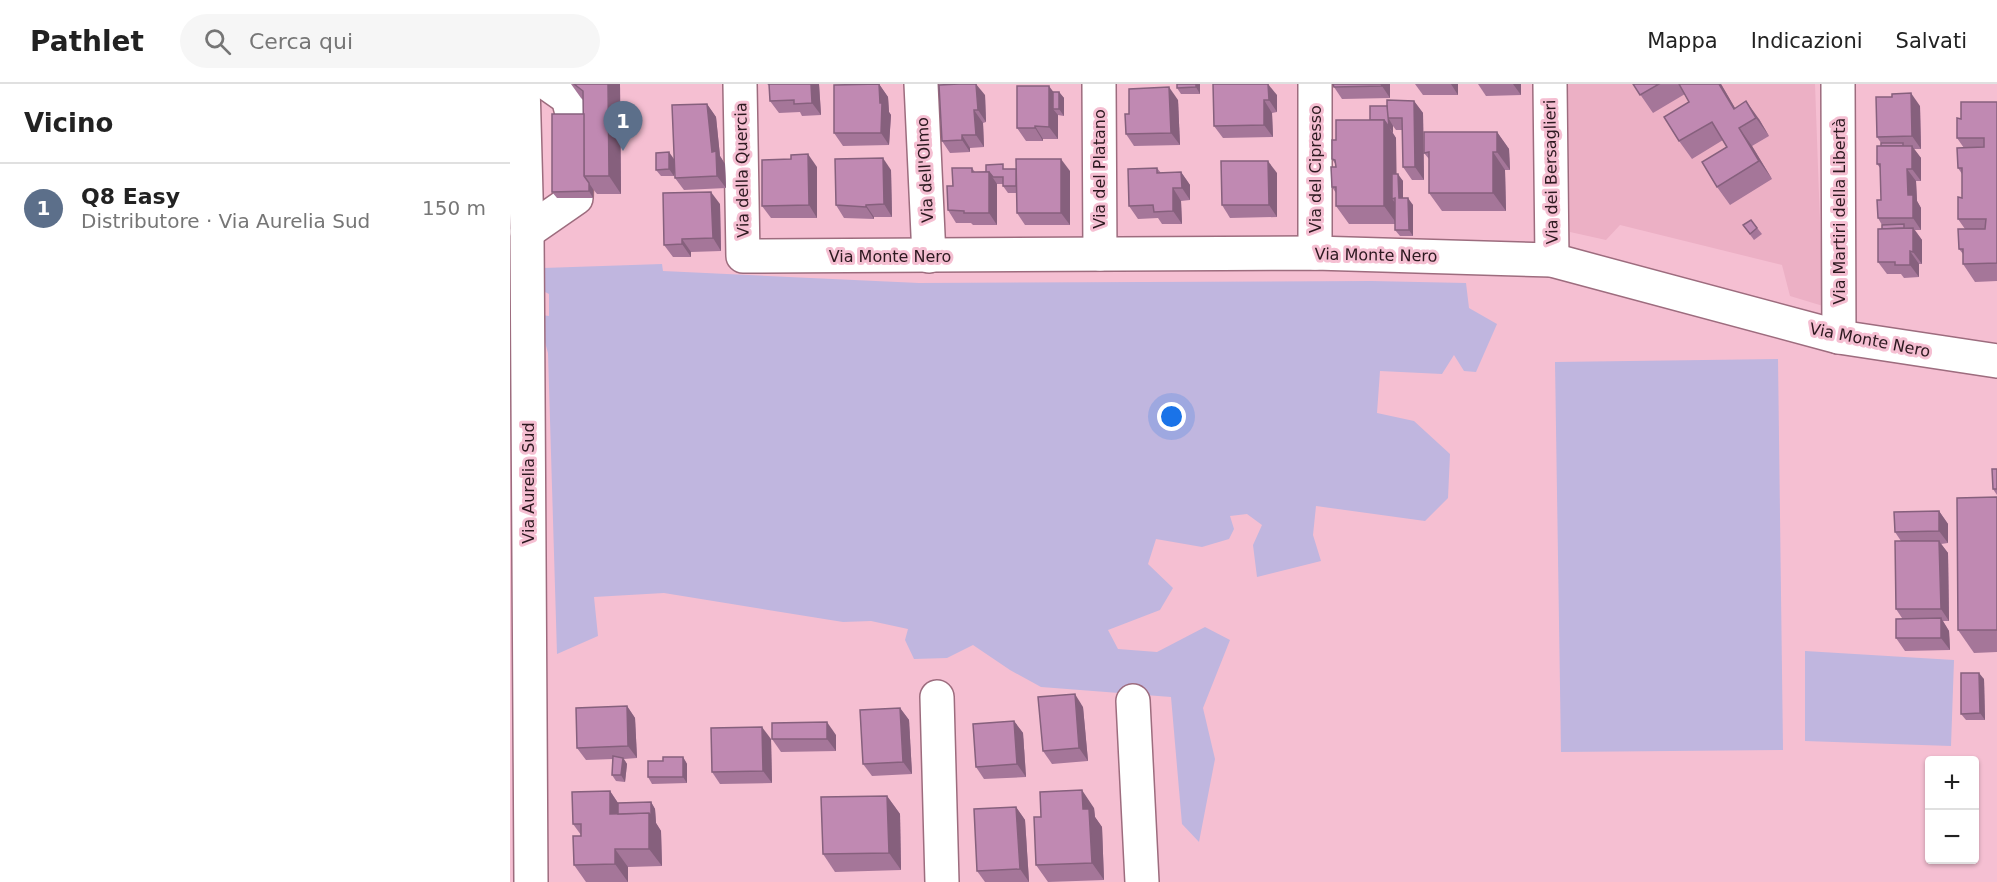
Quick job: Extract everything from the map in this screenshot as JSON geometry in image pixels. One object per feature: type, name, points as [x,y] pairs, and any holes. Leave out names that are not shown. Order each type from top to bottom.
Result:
[{"type":"street","name":"Via Aurelia Sud","points":[[523,84],[526,232],[519,427],[520,814],[531,882]]},
{"type":"street","points":[[526,232],[576,198],[578,136],[568,98],[548,84]]},
{"type":"street","name":"Via della Quercia","points":[[740,84],[743,256]]},
{"type":"street","name":"Via dell'Olmo","points":[[921,84],[929,256]]},
{"type":"street","name":"Via del Platano","points":[[1099,84],[1100,254]]},
{"type":"street","name":"Via del Cipresso","points":[[1315,84],[1315,253]]},
{"type":"street","name":"Via dei Bersaglieri","points":[[1550,84],[1552,260]]},
{"type":"street","name":"Via Martiri della Libertà","points":[[1838,84],[1839,337]]},
{"type":"street","name":"Via Monte Nero","points":[[743,256],[1315,253],[1552,260],[1839,337],[1997,361]]},
{"type":"street","points":[[937,697],[942,882]]},
{"type":"street","points":[[1133,701],[1142,882]]},
{"type":"shaded area","points":[[1568,84],[1815,84],[1823,306],[1790,296],[1782,265],[1620,225],[1606,240],[1570,232]]},
{"type":"shaded area","points":[[662,264],[663,271],[919,283],[1371,281],[1466,283],[1469,308],[1497,324],[1476,372],[1464,371],[1454,355],[1442,374],[1380,371],[1377,413],[1414,421],[1450,454],[1448,498],[1425,521],[1316,506],[1313,535],[1321,561],[1257,577],[1253,545],[1262,525],[1247,514],[1230,516],[1234,529],[1229,539],[1202,547],[1156,539],[1148,564],[1173,588],[1160,610],[1108,630],[1118,649],[1157,652],[1205,627],[1230,640],[1203,708],[1215,759],[1199,842],[1182,824],[1171,697],[1041,687],[1010,670],[973,645],[947,658],[914,659],[905,640],[908,629],[871,621],[843,622],[664,593],[594,597],[598,636],[557,654],[548,353],[541,328],[542,315],[549,316],[549,294],[543,291],[543,268]]},
{"type":"shaded area","points":[[1778,359],[1783,750],[1561,752],[1555,362]]},
{"type":"shaded area","points":[[1805,651],[1954,660],[1951,746],[1805,741]]},
{"type":"building","points":[[574,84],[608,84],[609,176],[584,176],[583,91]]},
{"type":"building","points":[[769,84],[811,84],[812,103],[794,104],[794,100],[770,101]]},
{"type":"building","points":[[879,84],[880,103],[882,103],[881,133],[834,133],[834,85]]},
{"type":"building","points":[[976,84],[978,110],[974,110],[976,135],[962,135],[962,140],[942,141],[939,85]]},
{"type":"building","points":[[1177,84],[1196,84],[1196,87],[1177,88]]},
{"type":"building","points":[[1213,84],[1268,84],[1269,100],[1264,100],[1264,125],[1214,126]]},
{"type":"building","points":[[1333,84],[1381,84],[1382,86],[1334,87]]},
{"type":"building","points":[[1633,84],[1659,84],[1640,95]]},
{"type":"building","points":[[1679,84],[1719,84],[1734,109],[1746,101],[1756,118],[1739,128],[1759,161],[1717,187],[1702,162],[1727,147],[1712,122],[1679,141],[1664,117],[1689,102]]},
{"type":"building","points":[[1017,86],[1049,86],[1049,127],[1017,128]]},
{"type":"building","points":[[1169,87],[1171,133],[1126,134],[1125,114],[1129,114],[1129,89]]},
{"type":"building","points":[[1053,92],[1059,92],[1059,109],[1053,109]]},
{"type":"building","points":[[1911,93],[1912,136],[1877,137],[1876,97],[1892,97],[1892,94]]},
{"type":"building","points":[[1387,100],[1414,101],[1415,167],[1403,167],[1402,118],[1387,118]]},
{"type":"building","points":[[1961,102],[1997,102],[1997,263],[1963,264],[1963,249],[1959,249],[1958,229],[1985,229],[1986,219],[1958,219],[1958,197],[1962,198],[1962,168],[1958,168],[1957,148],[1984,147],[1984,138],[1957,138],[1957,118],[1961,119]]},
{"type":"building","points":[[707,104],[712,152],[716,151],[717,176],[675,178],[672,105]]},
{"type":"building","points":[[1370,106],[1387,106],[1389,127],[1384,120],[1370,120]]},
{"type":"building","points":[[552,114],[584,114],[584,176],[589,183],[589,191],[552,192]]},
{"type":"building","points":[[1336,120],[1384,120],[1384,206],[1336,206],[1336,187],[1332,187],[1331,167],[1336,167],[1335,160],[1332,159],[1332,140],[1336,140]]},
{"type":"building","points":[[1424,132],[1497,132],[1497,152],[1493,152],[1493,193],[1429,193],[1429,152],[1424,153]]},
{"type":"building","points":[[1881,143],[1903,143],[1903,146],[1881,146]]},
{"type":"building","points":[[1877,146],[1912,146],[1912,169],[1907,169],[1908,195],[1913,195],[1913,218],[1878,218],[1877,200],[1881,200]]},
{"type":"building","points":[[669,152],[669,169],[656,170],[656,153]]},
{"type":"building","points":[[808,154],[809,205],[762,206],[762,160],[791,159],[791,155]]},
{"type":"building","points":[[883,158],[884,204],[866,205],[866,207],[836,205],[835,159]]},
{"type":"building","points":[[1016,159],[1061,159],[1061,213],[1017,213]]},
{"type":"building","points":[[1221,161],[1268,161],[1269,205],[1222,205]]},
{"type":"building","points":[[1003,164],[1003,169],[1016,169],[1016,186],[1003,186],[1003,177],[993,177],[986,172],[986,165]]},
{"type":"building","points":[[952,168],[972,168],[972,172],[989,172],[989,213],[964,213],[964,211],[948,210],[947,186],[953,186]]},
{"type":"building","points":[[1157,168],[1157,173],[1181,172],[1182,188],[1173,188],[1173,211],[1154,212],[1153,205],[1129,206],[1128,169]]},
{"type":"building","points":[[1392,174],[1398,174],[1399,198],[1408,198],[1409,230],[1395,230]]},
{"type":"building","points":[[711,192],[713,238],[682,239],[682,244],[664,245],[663,193]]},
{"type":"building","points":[[1751,220],[1757,228],[1750,234],[1743,225]]},
{"type":"building","points":[[1904,224],[1904,228],[1882,229],[1882,225]]},
{"type":"building","points":[[1913,228],[1913,252],[1910,251],[1910,265],[1878,262],[1878,229]]},
{"type":"building","points":[[1992,469],[1997,469],[1997,489],[1993,489]]},
{"type":"building","points":[[1997,497],[1997,630],[1958,630],[1957,498]]},
{"type":"building","points":[[1939,511],[1939,531],[1895,532],[1894,512]]},
{"type":"building","points":[[1895,541],[1939,541],[1941,609],[1896,609]]},
{"type":"building","points":[[1941,618],[1941,638],[1896,638],[1896,619]]},
{"type":"building","points":[[1961,673],[1979,673],[1980,713],[1961,714]]},
{"type":"building","points":[[1075,694],[1079,748],[1043,751],[1038,697]]},
{"type":"building","points":[[627,706],[628,746],[577,748],[576,708]]},
{"type":"building","points":[[900,708],[903,762],[863,764],[860,710]]},
{"type":"building","points":[[1014,721],[1017,764],[976,767],[973,724]]},
{"type":"building","points":[[827,722],[827,739],[772,739],[772,723]]},
{"type":"building","points":[[762,727],[763,771],[712,772],[711,728]]},
{"type":"building","points":[[613,756],[623,758],[621,775],[612,775]]},
{"type":"building","points":[[663,757],[683,757],[683,777],[648,777],[648,761],[663,761]]},
{"type":"building","points":[[1082,790],[1083,809],[1089,809],[1092,863],[1036,865],[1034,817],[1041,817],[1040,792]]},
{"type":"building","points":[[610,791],[610,814],[649,813],[649,849],[615,849],[615,864],[574,865],[573,836],[581,836],[581,824],[573,824],[572,792]]},
{"type":"building","points":[[887,796],[889,853],[823,854],[821,797]]},
{"type":"building","points":[[651,802],[651,817],[649,813],[618,814],[618,803]]},
{"type":"building","points":[[1016,807],[1020,869],[977,871],[974,809]]},
{"type":"place","name":"Q8 Easy","points":[[623,151]]}]
